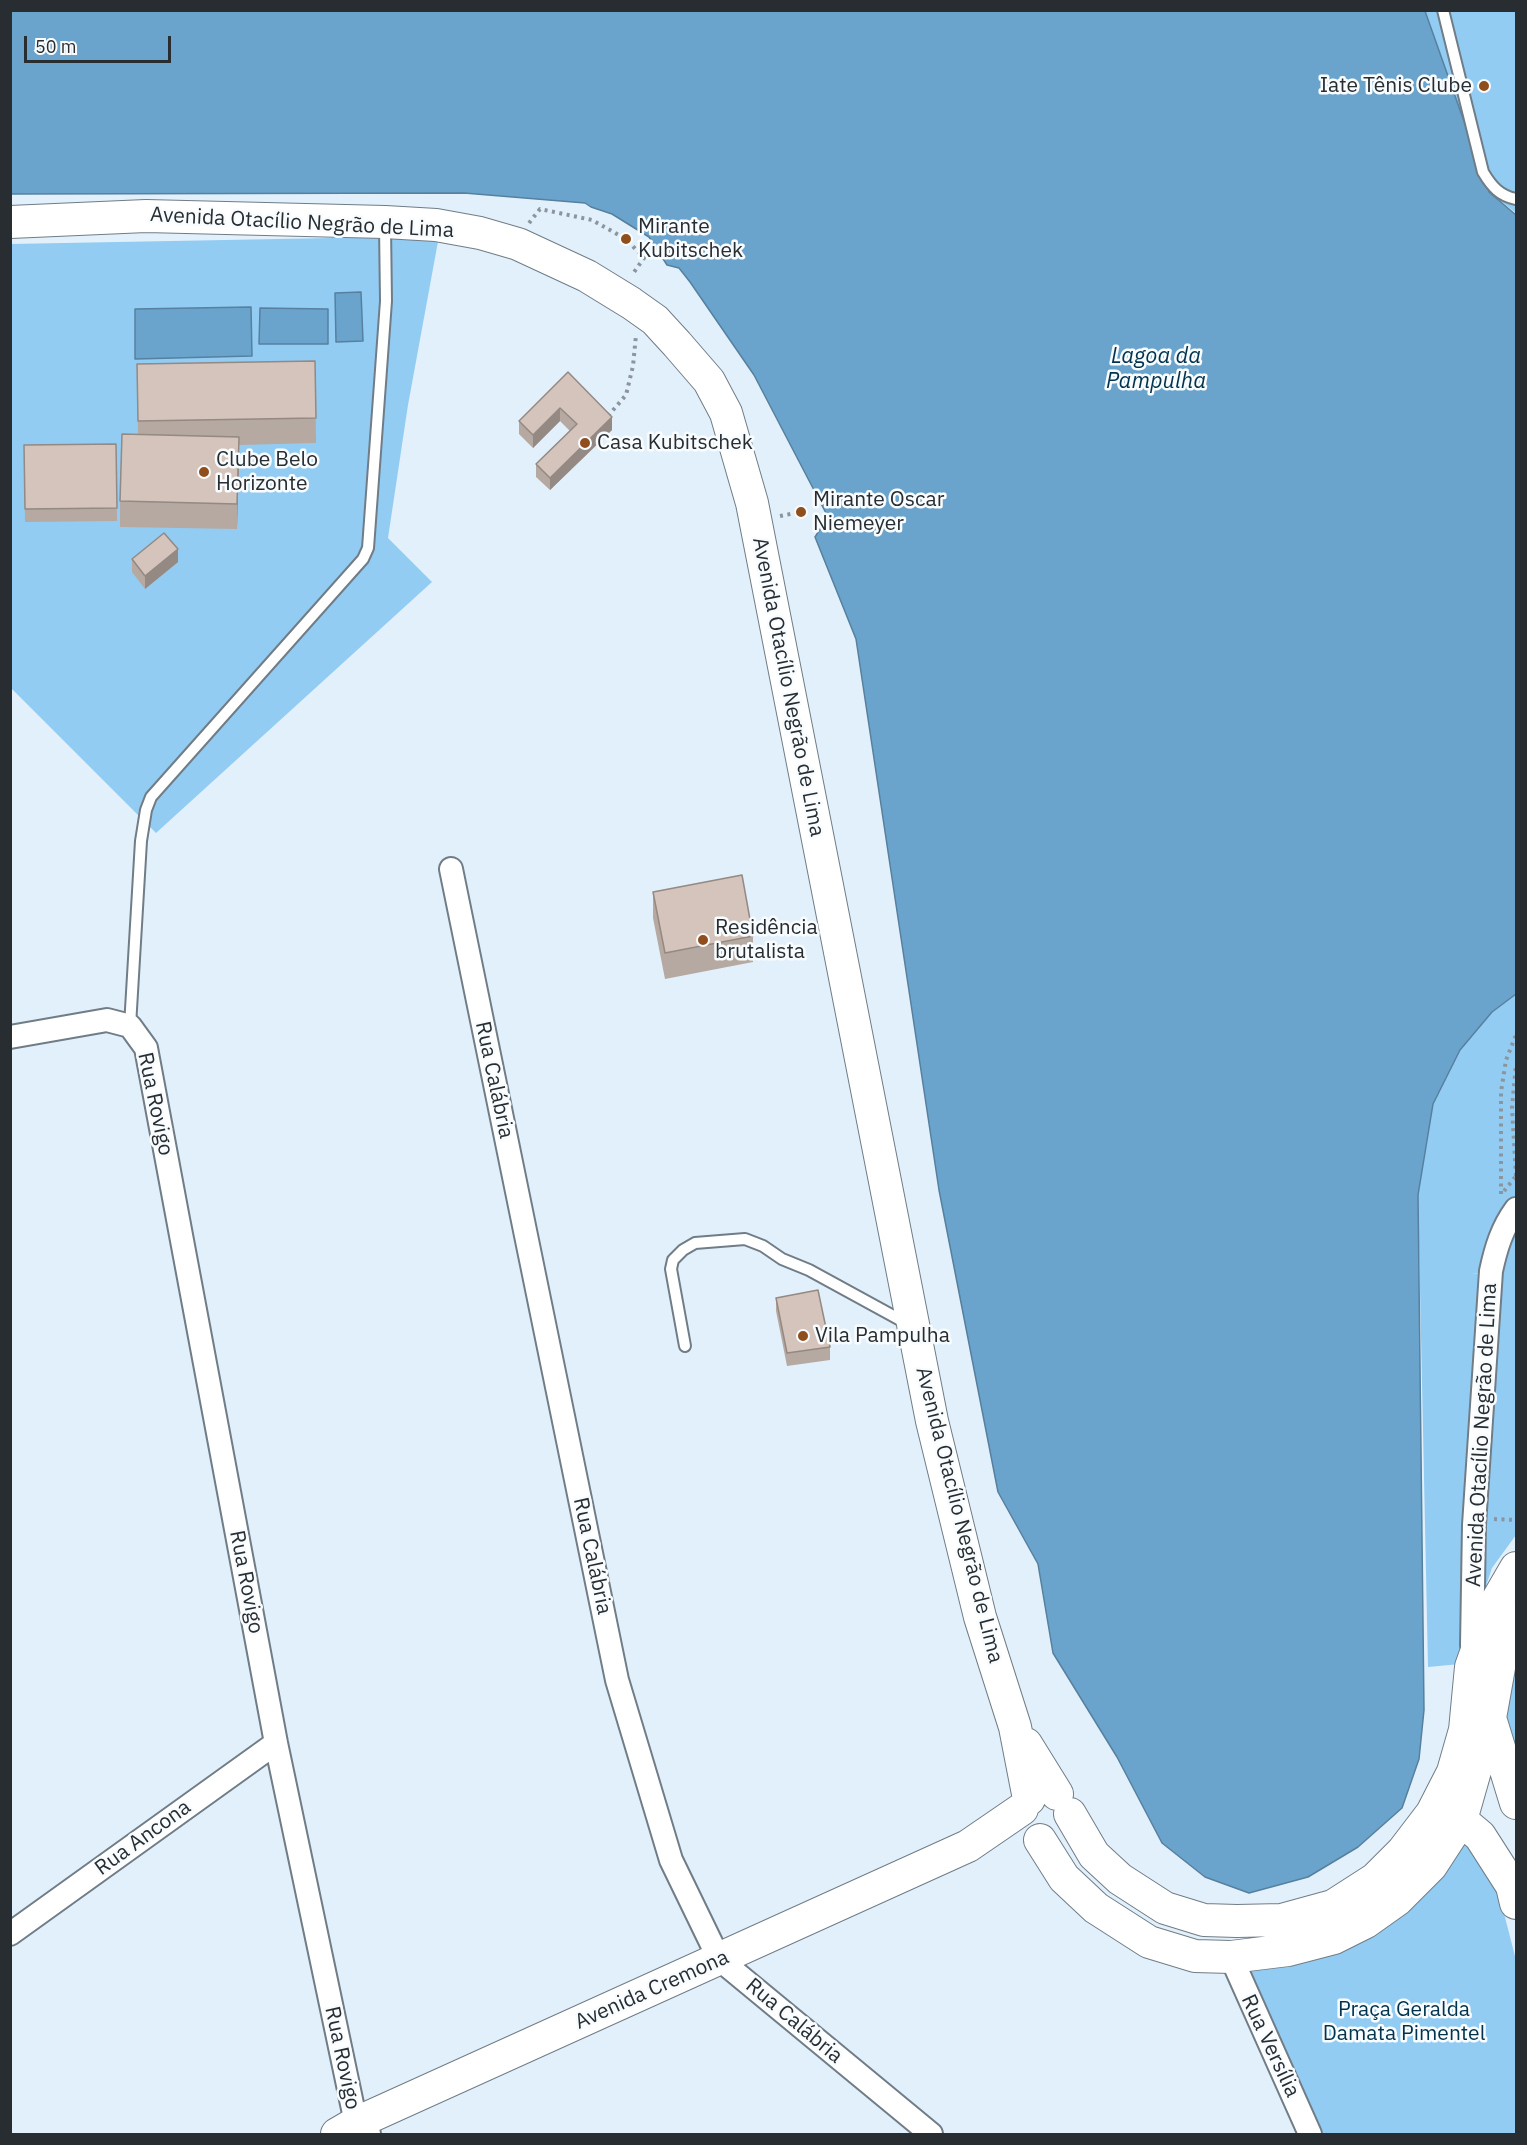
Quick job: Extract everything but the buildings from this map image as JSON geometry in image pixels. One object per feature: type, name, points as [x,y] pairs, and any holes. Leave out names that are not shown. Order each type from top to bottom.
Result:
[{"type":"street","name":"Avenida Otacílio Negrão de Lima","points":[[10,222],[146,216],[385,222],[436,225],[480,233],[518,244],[587,276],[645,313],[655,320],[709,381],[726,413],[752,503],[932,1421],[980,1617],[1064,1878],[1096,1908],[1149,1942],[1195,1956],[1231,1957],[1288,1950],[1334,1938],[1366,1922],[1397,1900],[1470,1828],[1500,1662],[1510,1629],[1516,1618]]},
{"type":"street","name":"Rua Calábria","points":[[450,869],[617,1680],[671,1860],[719,1959],[932,2134]]},
{"type":"street","points":[[10,1037],[107,1020],[130,1026]]},
{"type":"street","name":"Rua Rovigo","points":[[130,1026],[146,1048],[276,1743],[354,2131]]},
{"type":"street","name":"Avenida Otacílio Negrão de Lima","points":[[1042,1815],[1094,1855],[1120,1879],[1165,1908],[1204,1920],[1282,1920],[1333,1906],[1375,1879],[1403,1851],[1432,1813],[1452,1772],[1465,1730],[1471,1667],[1474,1525],[1491,1274],[1497,1246],[1509,1220],[1509,1202]]},
{"type":"street","name":"Avenida Otacílio Negrão de Lima","points":[[1471,1667],[1491,1611],[1516,1568]]},
{"type":"street","points":[[1470,1828],[1496,1829],[1509,1818],[1516,1801],[1490,1718]]},
{"type":"street","name":"Rua Ancona","points":[[10,1934],[276,1743]]},
{"type":"street","points":[[1444,1789],[1444,1806],[1448,1813],[1470,1828],[1512,1886],[1516,1903]]},
{"type":"street","name":"Avenida Cremona","points":[[354,2131],[719,1959],[968,1846],[1042,1815]]},
{"type":"street","name":"Rua Versília","points":[[1231,1957],[1310,2134]]},
{"type":"lane","points":[[1443,10],[1484,172],[1492,186],[1505,197],[1516,199]]},
{"type":"lane","points":[[130,1026],[141,841],[146,810],[151,797],[363,559],[368,548],[386,301],[385,222]]},
{"type":"lane","points":[[685,1346],[671,1269],[674,1260],[683,1250],[695,1243],[725,1240],[745,1239],[763,1246],[782,1259],[809,1270],[891,1313],[913,1328]]},
{"type":"path","points":[[525,229],[540,209],[592,220],[626,239],[644,258],[631,277]]},
{"type":"path","points":[[603,421],[626,395],[633,366],[637,326],[645,313]]},
{"type":"path","points":[[1509,1202],[1501,1092],[1506,1060],[1516,1035]]},
{"type":"path","points":[[1509,1202],[1516,1176],[1512,1108],[1516,1064]]},
{"type":"green space","name":"Iate Tênis Clube","points":[[1425,11],[1516,11],[1516,213],[1489,192]]},
{"type":"green space","name":"Clube Belo Horizonte","points":[[439,236],[408,405],[388,538],[432,582],[156,833],[11,688],[10,244]]},
{"type":"green space","points":[[1516,994],[1516,1206],[1490,1272],[1471,1274],[1492,1273],[1516,1212],[1516,1535],[1492,1568],[1460,1664],[1428,1667],[1418,1195],[1433,1103],[1460,1050],[1492,1012]]},
{"type":"green space","points":[[1516,1650],[1516,1752],[1499,1713]]},
{"type":"green space","name":"Praça Geralda Damata Pimentel","points":[[1462,1822],[1499,1894],[1516,1960],[1516,2134],[1311,2134],[1224,1955],[1288,1950]]},
{"type":"water","name":"Lagoa da Pampulha","points":[[10,11],[1425,11],[1489,192],[1516,215],[1516,994],[1492,1012],[1460,1050],[1433,1104],[1418,1195],[1424,1710],[1419,1759],[1402,1808],[1358,1847],[1308,1877],[1249,1893],[1205,1877],[1162,1843],[1117,1757],[1053,1653],[1038,1564],[998,1492],[939,1190],[856,639],[815,537],[828,517],[754,375],[690,282],[679,268],[667,265],[649,237],[612,214],[585,203],[464,193],[11,194]]},
{"type":"water","points":[[361,292],[363,341],[336,342],[335,293]]},
{"type":"water","points":[[251,307],[252,356],[135,359],[135,309]]},
{"type":"water","points":[[260,308],[328,309],[328,344],[259,344]]},
{"type":"place","name":"Iate Tênis Clube","points":[[1484,86]]},
{"type":"place","name":"Mirante Kubitschek","points":[[626,239]]},
{"type":"place","name":"Casa Kubitschek","points":[[585,443]]},
{"type":"place","name":"Clube Belo Horizonte","points":[[204,472]]},
{"type":"place","name":"Mirante Oscar Niemeyer","points":[[801,512]]},
{"type":"place","name":"Residência brutalista","points":[[703,940]]},
{"type":"place","name":"Vila Pampulha","points":[[803,1336]]}]
